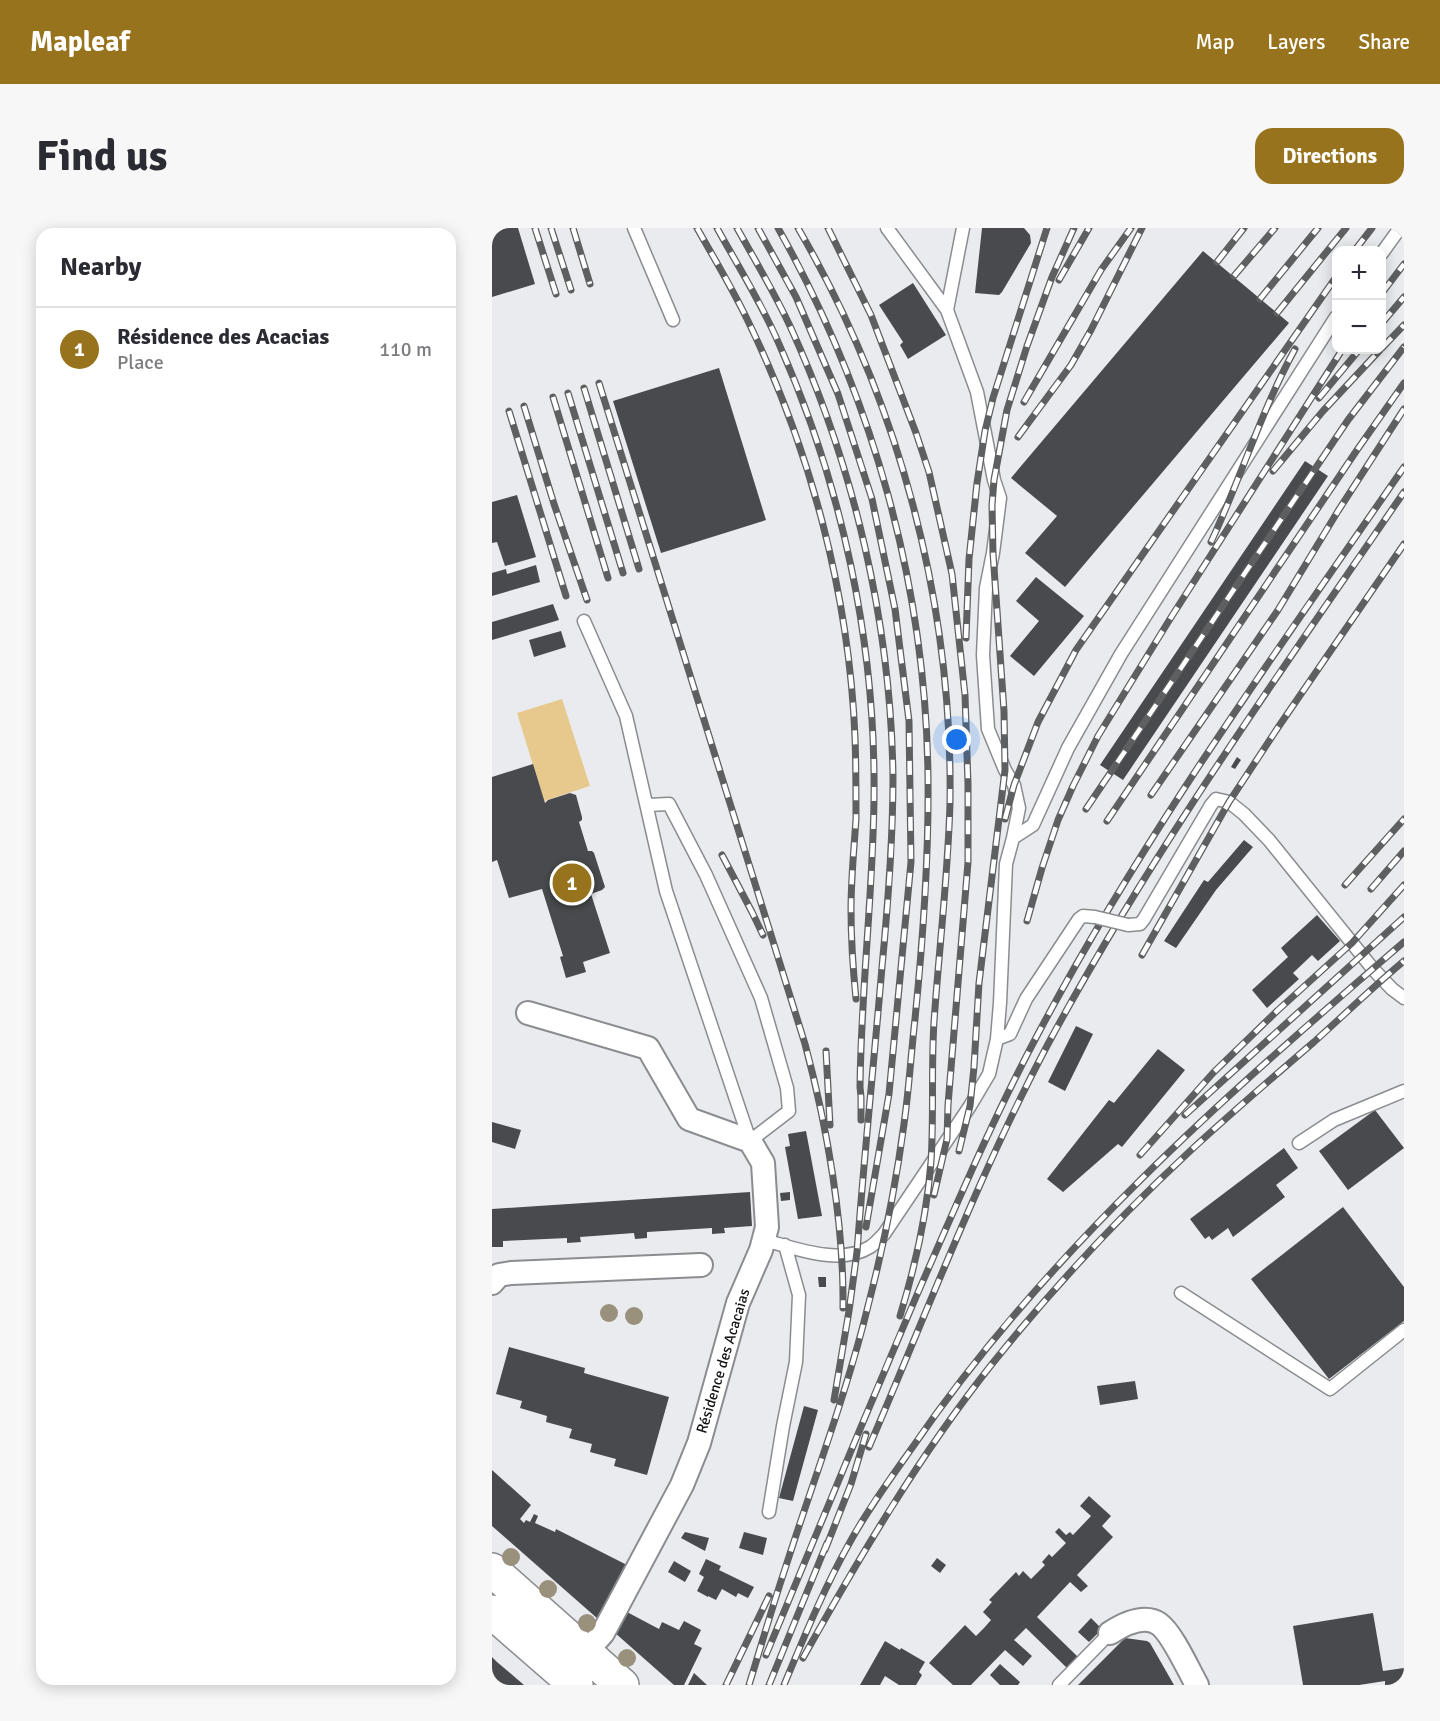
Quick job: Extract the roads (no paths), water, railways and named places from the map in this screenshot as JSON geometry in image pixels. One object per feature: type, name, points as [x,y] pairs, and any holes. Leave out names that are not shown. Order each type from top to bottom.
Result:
[{"type":"main road","points":[[492,1570],[622,1685]]},
{"type":"main road","points":[[492,1612],[576,1685]]},
{"type":"street","points":[[528,1013],[648,1048],[689,1119],[750,1141]]},
{"type":"street","name":"Résidence des Acacaias","points":[[586,1652],[603,1633],[682,1485],[699,1443],[738,1303],[774,1243],[767,1227],[763,1163],[750,1141]]},
{"type":"street","points":[[492,1283],[499,1275],[511,1273],[701,1265]]},
{"type":"street","points":[[1110,1633],[1137,1620],[1149,1620],[1159,1624],[1168,1634],[1197,1685]]},
{"type":"lane","points":[[634,228],[673,320]]},
{"type":"lane","points":[[774,1243],[825,1256],[841,1255],[871,1247],[884,1234],[989,1074],[997,1039],[1006,864],[1018,808],[1014,785],[1005,770],[988,729],[983,655],[986,588],[1000,498],[994,480],[978,392],[947,310],[887,228]]},
{"type":"lane","points":[[947,310],[963,228]]},
{"type":"lane","points":[[1386,247],[1400,228]]},
{"type":"lane","points":[[1013,838],[1033,825],[1068,748],[1121,654],[1332,323]]},
{"type":"lane","points":[[584,621],[626,716],[666,891],[750,1141],[789,1111],[787,1089],[761,998],[706,875],[669,804],[647,805]]},
{"type":"lane","points":[[997,1039],[1010,1034],[1026,999],[1078,919],[1083,916],[1128,925],[1140,924],[1210,805],[1216,799],[1229,802],[1269,840],[1373,969],[1404,998]]},
{"type":"lane","points":[[1299,1143],[1334,1120],[1404,1091]]},
{"type":"lane","points":[[769,1512],[796,1362],[799,1295],[774,1243]]},
{"type":"lane","points":[[1181,1293],[1330,1389],[1404,1330]]},
{"type":"lane","points":[[1059,1685],[1110,1633]]},
{"type":"railway","points":[[535,228],[556,294]]},
{"type":"railway","points":[[551,228],[571,290]]},
{"type":"railway","points":[[573,228],[590,284]]},
{"type":"railway","points":[[697,228],[747,319],[790,418],[822,522],[835,575],[851,683],[855,737],[856,819],[851,909],[856,999]]},
{"type":"railway","points":[[717,228],[765,314],[801,398],[821,453],[837,509],[851,566],[861,623],[869,682],[874,798],[861,1051],[861,1120]]},
{"type":"railway","points":[[737,228],[790,326],[833,434],[865,546],[885,661],[891,719],[893,801],[886,920],[857,1252],[834,1400]]},
{"type":"railway","points":[[758,228],[796,297],[838,394],[872,499],[895,609],[909,721],[911,862],[889,1094],[866,1227]]},
{"type":"railway","points":[[749,1685],[851,1370],[885,1236],[907,1098],[921,959],[928,838],[925,705],[917,634],[888,493],[841,357],[778,228]]},
{"type":"railway","points":[[798,228],[834,294],[865,363],[891,433],[913,505],[930,579],[942,653],[948,728],[950,803],[934,1022],[931,1162],[920,1240],[900,1316]]},
{"type":"railway","points":[[828,228],[871,315],[916,433],[929,472],[952,574],[965,695],[968,862],[947,1139],[934,1195]]},
{"type":"railway","points":[[966,638],[969,559],[985,431],[993,398],[1047,228]]},
{"type":"railway","points":[[959,1151],[970,1106],[979,983],[1005,770],[1004,711],[993,553],[994,480],[1007,410],[1027,346],[1052,277],[1074,228]]},
{"type":"railway","points":[[1059,280],[1089,228]]},
{"type":"railway","points":[[1024,402],[1101,270],[1131,228]]},
{"type":"railway","points":[[1018,437],[1071,365],[1142,228]]},
{"type":"railway","points":[[1217,262],[1244,228]]},
{"type":"railway","points":[[1234,276],[1275,228]]},
{"type":"railway","points":[[1260,299],[1318,228]]},
{"type":"railway","points":[[1277,313],[1346,228]]},
{"type":"railway","points":[[1358,246],[1372,228]]},
{"type":"railway","points":[[1386,288],[1404,264]]},
{"type":"railway","points":[[1005,819],[1014,785],[1038,722],[1076,650],[1332,283]]},
{"type":"railway","points":[[1386,318],[1404,297]]},
{"type":"railway","points":[[1386,344],[1404,325]]},
{"type":"railway","points":[[1086,809],[1348,420],[1404,347]]},
{"type":"railway","points":[[1211,542],[1261,420],[1295,349]]},
{"type":"railway","points":[[1027,921],[1058,820],[1098,736],[1339,354]]},
{"type":"railway","points":[[1319,398],[1356,354]]},
{"type":"railway","points":[[1273,471],[1323,411],[1376,354]]},
{"type":"railway","points":[[599,383],[805,1044],[833,1175],[841,1242],[843,1308]]},
{"type":"railway","points":[[1107,821],[1404,383]]},
{"type":"railway","points":[[584,388],[639,569]]},
{"type":"railway","points":[[568,393],[623,573]]},
{"type":"railway","points":[[553,397],[608,578]]},
{"type":"railway","points":[[524,406],[587,600]]},
{"type":"railway","points":[[1151,795],[1278,610],[1404,409]]},
{"type":"railway","points":[[509,411],[566,596]]},
{"type":"railway","points":[[766,1655],[945,1230],[990,1130],[1039,1032],[1122,886],[1167,815],[1260,674],[1404,467]]},
{"type":"railway","points":[[869,1447],[999,1143],[1048,1044],[1088,972],[1218,764],[1404,492]]},
{"type":"railway","points":[[1142,955],[1229,802],[1404,544]]},
{"type":"railway","points":[[1345,885],[1404,819]]},
{"type":"railway","points":[[1371,889],[1404,851]]},
{"type":"railway","points":[[722,855],[763,935]]},
{"type":"railway","points":[[1140,1155],[1213,1073],[1352,943],[1404,885]]},
{"type":"railway","points":[[1185,1115],[1404,917]]},
{"type":"railway","points":[[784,1685],[823,1595],[864,1518],[964,1376],[1020,1308],[1079,1242],[1141,1179],[1270,1058],[1404,942]]},
{"type":"railway","points":[[803,1658],[846,1582],[915,1471],[965,1399],[1038,1309],[1086,1255],[1162,1178],[1404,961]]},
{"type":"railway","points":[[826,1051],[830,1125]]},
{"type":"railway","points":[[825,1550],[851,1484],[866,1434]]},
{"type":"railway","points":[[769,1685],[827,1543]]},
{"type":"railway","points":[[726,1685],[769,1596]]},
{"type":"place","name":"Résidence des Acacias","points":[[572,883]]}]
